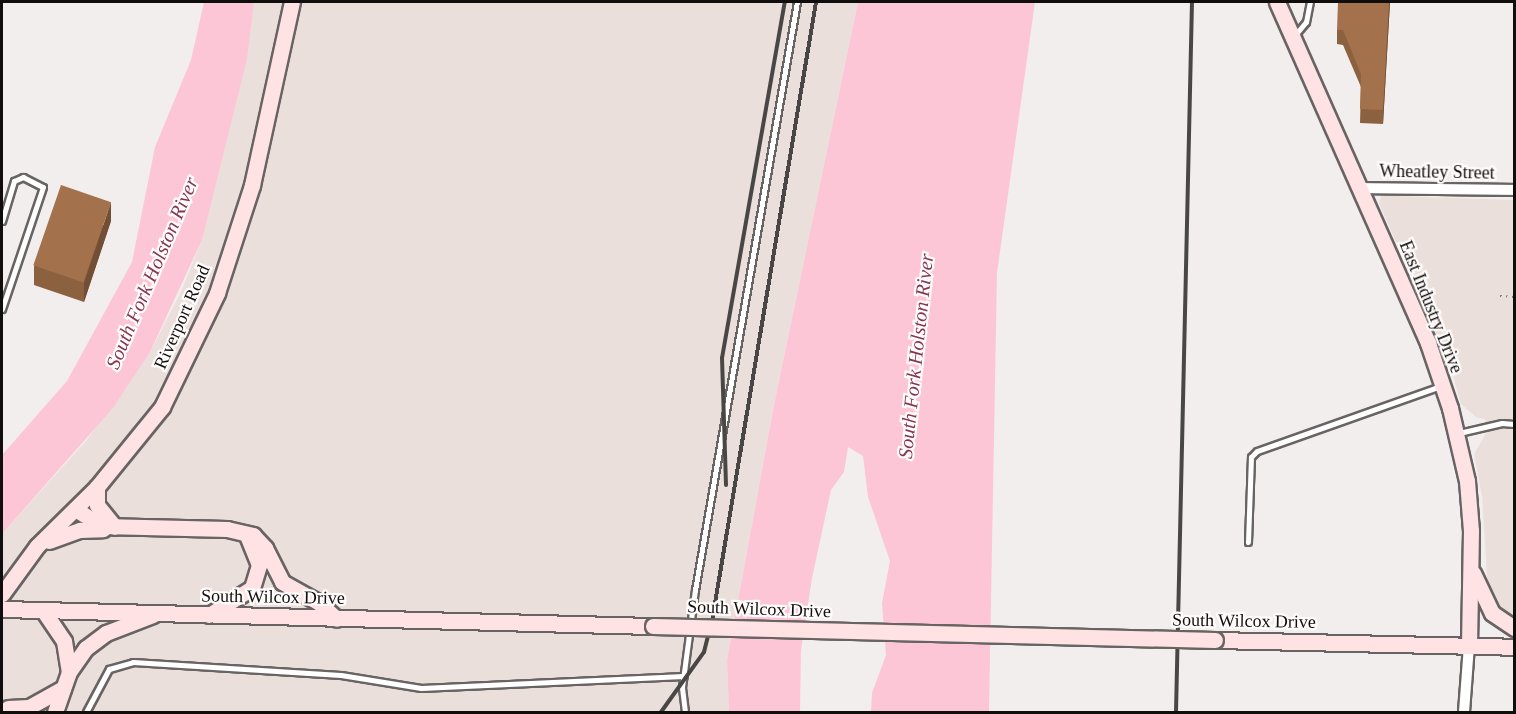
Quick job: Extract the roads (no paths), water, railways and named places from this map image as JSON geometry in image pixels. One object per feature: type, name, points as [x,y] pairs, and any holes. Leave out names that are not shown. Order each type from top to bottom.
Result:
[{"type":"main road","name":"Riverport Road","points":[[2,594],[37,546],[97,486],[162,407],[217,293],[252,185],[292,2]]},
{"type":"main road","name":"East Industry Drive","points":[[1277,2],[1443,385],[1467,481],[1470,566],[1468,646]]},
{"type":"main road","points":[[97,486],[97,505],[115,527]]},
{"type":"main road","points":[[75,509],[90,522],[115,527]]},
{"type":"main road","points":[[37,546],[64,533],[115,527],[227,529],[246,533],[265,548],[282,582],[318,602],[337,618]]},
{"type":"main road","points":[[209,615],[252,588],[258,578],[255,551],[246,533]]},
{"type":"main road","points":[[1470,566],[1492,613],[1515,628]]},
{"type":"main road","name":"South Wilcox Drive","points":[[2,609],[1515,647]]},
{"type":"main road","points":[[43,610],[64,641],[69,672]]},
{"type":"main road","points":[[54,712],[69,672],[96,640],[156,614]]},
{"type":"main road","points":[[8,708],[29,707],[63,688]]},
{"type":"street","name":"Wheatley Street","points":[[1359,188],[1515,190]]},
{"type":"street","points":[[1464,712],[1468,646]]},
{"type":"lane","points":[[685,712],[684,676],[695,590],[797,2]]},
{"type":"lane","points":[[1292,39],[1306,22],[1310,2]]},
{"type":"lane","points":[[2,221],[14,181],[23,177],[43,187],[2,309]]},
{"type":"lane","points":[[1248,542],[1251,457],[1257,451],[1443,385]]},
{"type":"lane","points":[[1457,434],[1502,423],[1515,424]]},
{"type":"lane","points":[[86,712],[109,669],[133,662],[341,675],[421,688],[684,676]]},
{"type":"water","name":"South Fork Holston River","points":[[204,2],[254,2],[247,59],[202,240],[150,352],[113,408],[2,534],[2,455],[67,381],[132,262],[155,147],[191,60]]},
{"type":"water","name":"South Fork Holston River","points":[[858,2],[1035,2],[997,273],[989,712],[871,712],[872,693],[886,655],[882,603],[890,561],[868,497],[863,456],[848,447],[844,472],[831,490],[812,578],[801,650],[800,712],[729,712],[727,660],[774,405]]},
{"type":"railway","points":[[726,485],[722,358],[785,2]]},
{"type":"railway","points":[[661,712],[704,652],[712,621],[816,2]]},
{"type":"railway","points":[[1176,712],[1192,2]]}]
